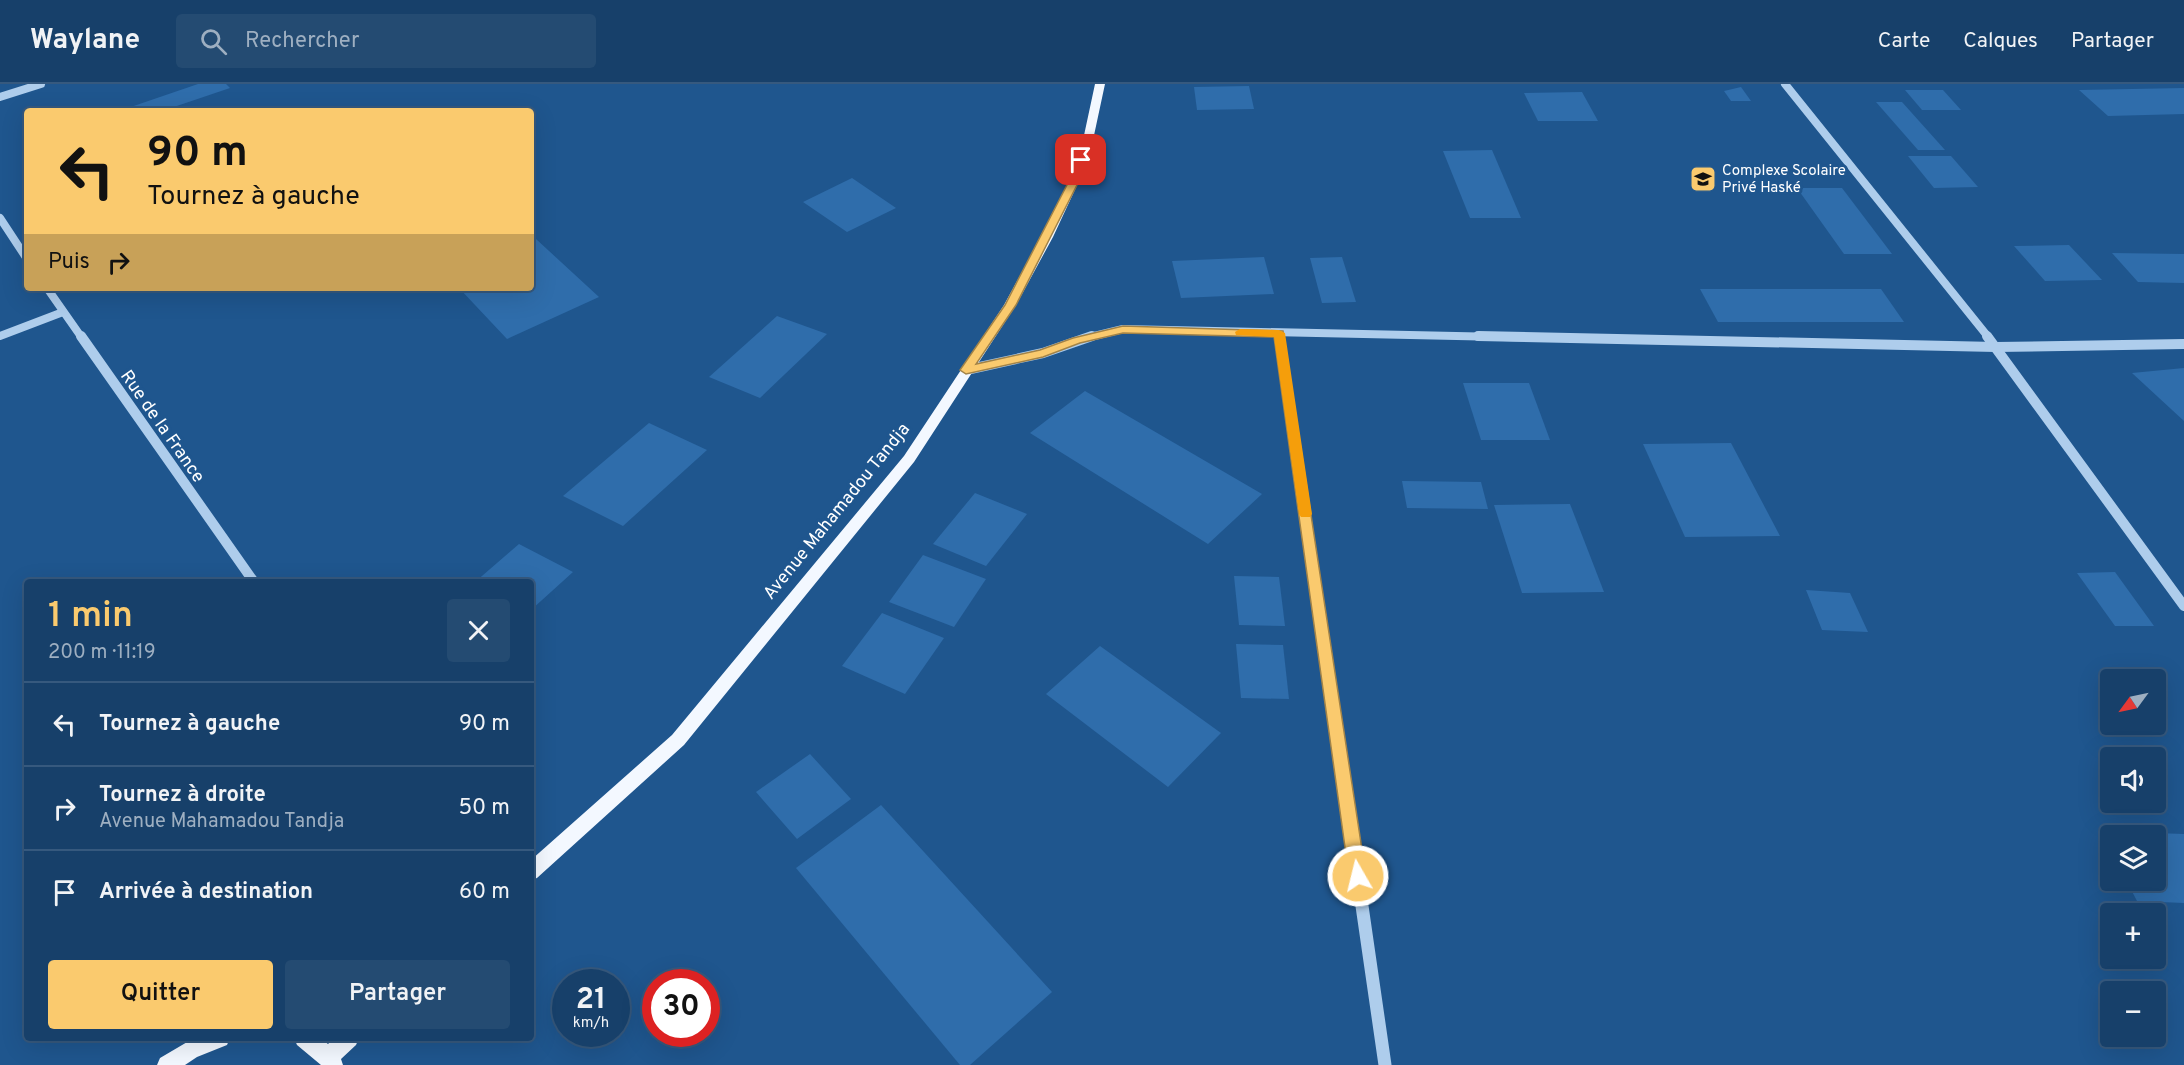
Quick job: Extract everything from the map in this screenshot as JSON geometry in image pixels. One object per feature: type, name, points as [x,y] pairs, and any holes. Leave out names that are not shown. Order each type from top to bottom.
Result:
[{"type":"main road","name":"Avenue Mahamadou Tandja","points":[[534,869],[678,740],[909,459],[1010,305],[1074,181],[1088,140],[1100,84]]},
{"type":"main road","points":[[167,1065],[191,1049],[212,1041]]},
{"type":"main road","points":[[308,1041],[331,1061],[348,1041]]},
{"type":"street","points":[[0,97],[41,84]]},
{"type":"street","points":[[1785,84],[1996,347],[2184,606]]},
{"type":"street","points":[[0,218],[24,254]]},
{"type":"street","name":"Rue de la France","points":[[49,291],[252,579]]},
{"type":"street","points":[[0,336],[63,312]]},
{"type":"street","points":[[966,370],[1043,353],[1077,340],[1123,329],[1996,347],[2184,344]]},
{"type":"street","points":[[1279,333],[1385,1065]]},
{"type":"building","points":[[198,84],[226,84],[230,88],[171,108],[128,108]]},
{"type":"building","points":[[1249,86],[1254,109],[1197,110],[1194,87]]},
{"type":"building","points":[[1741,87],[1751,101],[1731,101],[1724,91]]},
{"type":"building","points":[[2184,88],[2184,114],[2108,116],[2079,90]]},
{"type":"building","points":[[1905,90],[1943,90],[1961,110],[1922,110]]},
{"type":"building","points":[[1582,92],[1598,121],[1538,121],[1524,93]]},
{"type":"building","points":[[1876,102],[1902,102],[1945,150],[1918,150]]},
{"type":"building","points":[[1492,150],[1521,218],[1470,218],[1443,151]]},
{"type":"building","points":[[1908,156],[1951,156],[1978,187],[1934,188]]},
{"type":"building","points":[[852,178],[896,208],[847,232],[803,202]]},
{"type":"building","points":[[1797,188],[1842,188],[1892,254],[1844,254]]},
{"type":"building","points":[[536,239],[599,297],[507,339],[462,291],[534,291],[534,240]]},
{"type":"building","points":[[2069,245],[2102,280],[2045,281],[2014,246]]},
{"type":"building","points":[[2112,253],[2184,254],[2184,283],[2138,282]]},
{"type":"building","points":[[1264,257],[1274,294],[1181,298],[1172,261]]},
{"type":"building","points":[[1342,257],[1356,302],[1322,303],[1310,258]]},
{"type":"building","points":[[1700,289],[1881,289],[1904,322],[1718,322]]},
{"type":"building","points":[[777,316],[827,334],[760,398],[709,377]]},
{"type":"building","points":[[2184,368],[2184,421],[2132,373]]},
{"type":"building","points":[[1463,383],[1529,383],[1550,440],[1481,440]]},
{"type":"building","points":[[1085,391],[1262,494],[1208,544],[1030,433]]},
{"type":"building","points":[[649,423],[707,450],[623,526],[563,496]]},
{"type":"building","points":[[1731,443],[1780,536],[1685,537],[1643,444]]},
{"type":"building","points":[[1402,481],[1481,482],[1488,509],[1407,508]]},
{"type":"building","points":[[975,493],[1027,514],[986,566],[933,544]]},
{"type":"building","points":[[1570,504],[1604,592],[1522,593],[1494,505]]},
{"type":"building","points":[[519,544],[573,572],[534,607],[534,579],[478,579]]},
{"type":"building","points":[[923,555],[986,579],[954,627],[889,602]]},
{"type":"building","points":[[2115,572],[2154,626],[2115,626],[2077,573]]},
{"type":"building","points":[[1234,576],[1279,577],[1285,626],[1239,625]]},
{"type":"building","points":[[1806,590],[1850,593],[1868,632],[1822,630]]},
{"type":"building","points":[[882,613],[944,638],[905,694],[842,666]]},
{"type":"building","points":[[1236,644],[1283,645],[1289,699],[1241,698]]},
{"type":"building","points":[[1100,646],[1221,733],[1168,787],[1046,694]]},
{"type":"building","points":[[810,754],[851,799],[797,839],[756,792]]},
{"type":"building","points":[[881,805],[1052,992],[970,1065],[960,1065],[796,868]]},
{"type":"building","points":[[2166,833],[2184,834],[2184,903],[2137,901],[2132,891],[2166,891]]},
{"type":"slow traffic","points":[[1240,332],[1279,333],[1305,514]]},
{"type":"place","name":"Complexe Scolaire Privé Haské","points":[[1703,179]]},
{"type":"route","points":[[1081,160],[1074,181],[1047,237],[1010,305],[966,370],[1043,353],[1077,340],[1123,329],[1279,333],[1358,876]]}]
